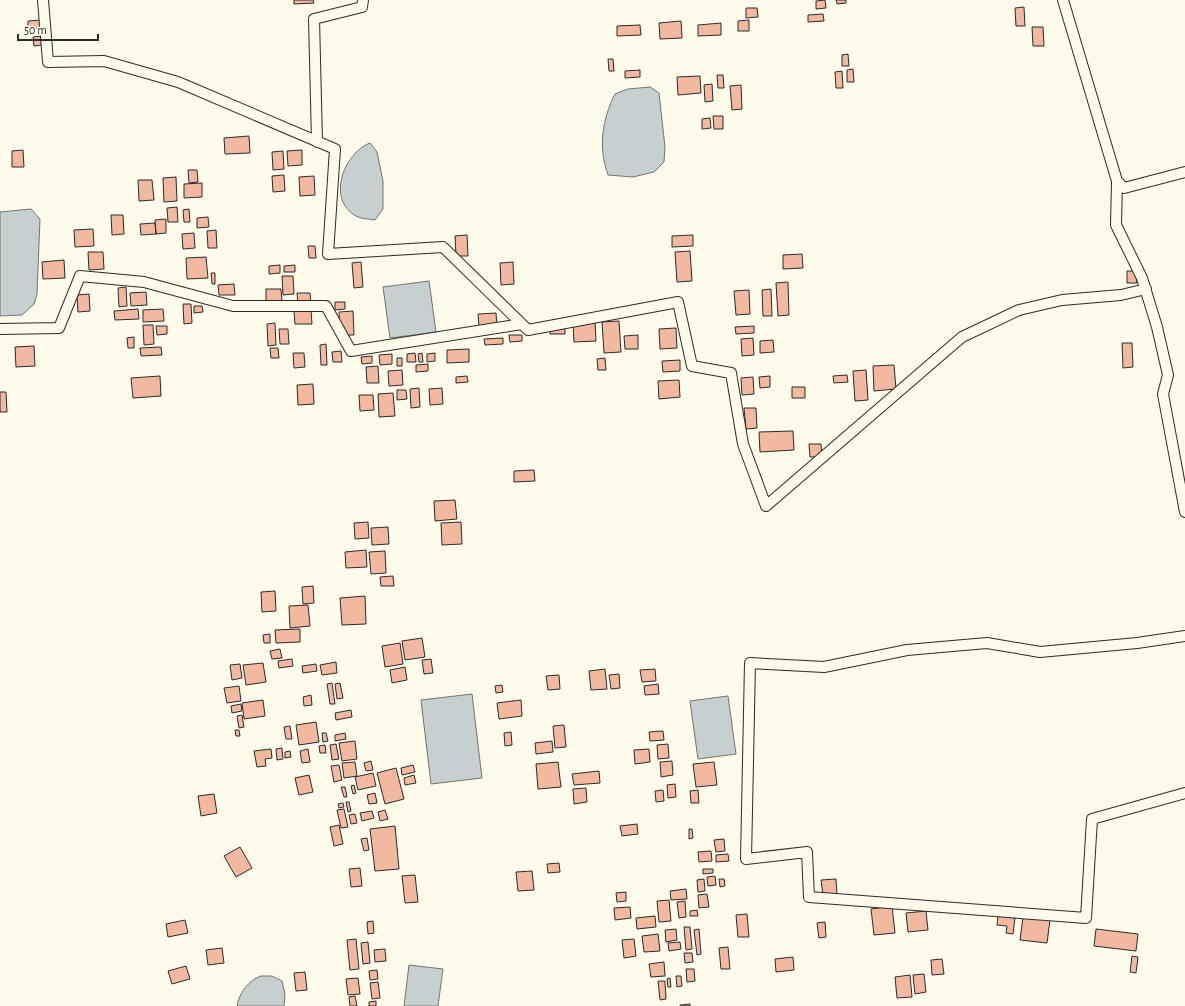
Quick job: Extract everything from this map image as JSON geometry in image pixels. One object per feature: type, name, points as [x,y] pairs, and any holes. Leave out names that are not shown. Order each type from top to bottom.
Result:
[{"type":"street","points":[[43,0],[48,62],[104,61],[178,82],[335,149],[328,254],[443,247],[528,330],[678,302],[692,366],[731,373],[743,444],[766,506],[962,337],[1019,310],[1062,300],[1121,295],[1146,289]]},
{"type":"street","points":[[317,142],[314,19],[362,7],[363,0]]},
{"type":"street","points":[[1063,0],[1117,181],[1116,225],[1142,278],[1157,327],[1168,375],[1163,394],[1185,512]]},
{"type":"street","points":[[1117,181],[1124,188],[1185,172]]},
{"type":"street","points":[[0,329],[59,328],[80,276],[144,282],[233,306],[326,306],[351,350],[522,324]]},
{"type":"street","points":[[1185,636],[1138,643],[1040,652],[987,642],[907,650],[824,668],[750,663],[746,859],[807,852],[809,897],[1086,918],[1092,819],[1185,793]]},
{"type":"shaded area","points":[[650,87],[659,93],[665,147],[664,162],[654,172],[633,177],[608,175],[602,144],[604,124],[615,94],[628,89]]},
{"type":"shaded area","points":[[370,143],[377,152],[383,181],[383,209],[375,220],[358,217],[347,208],[342,199],[340,188],[346,166],[361,148]]},
{"type":"shaded area","points":[[31,209],[40,219],[37,294],[34,304],[22,315],[0,316],[0,212]]},
{"type":"shaded area","points":[[429,281],[436,332],[390,338],[383,287]]},
{"type":"shaded area","points":[[472,694],[482,778],[431,784],[421,700]]},
{"type":"shaded area","points":[[728,696],[736,754],[698,759],[690,701]]},
{"type":"shaded area","points":[[409,965],[443,969],[438,1006],[404,1006]]},
{"type":"shaded area","points":[[261,976],[272,976],[282,981],[285,994],[284,1006],[237,1006],[240,996],[245,988],[252,981]]},
{"type":"building","points":[[294,0],[313,0],[314,3],[294,4]]},
{"type":"building","points":[[825,0],[826,8],[816,9],[816,1]]},
{"type":"building","points":[[836,0],[846,0],[846,3],[837,4]]},
{"type":"building","points":[[1024,7],[1025,26],[1016,26],[1015,8]]},
{"type":"building","points":[[746,8],[757,8],[758,17],[746,18]]},
{"type":"building","points":[[823,14],[824,21],[808,22],[808,15]]},
{"type":"building","points":[[41,20],[41,28],[28,29],[28,21]]},
{"type":"building","points":[[749,20],[749,31],[738,31],[738,21]]},
{"type":"building","points":[[681,21],[682,38],[660,39],[659,23]]},
{"type":"building","points":[[721,23],[721,35],[698,36],[698,25]]},
{"type":"building","points":[[640,25],[641,35],[617,36],[617,26]]},
{"type":"building","points":[[1032,27],[1043,27],[1044,46],[1033,46]]},
{"type":"building","points":[[42,36],[43,45],[34,46],[33,37]]},
{"type":"building","points":[[848,54],[849,66],[842,66],[842,55]]},
{"type":"building","points":[[608,59],[613,59],[614,71],[609,71]]},
{"type":"building","points":[[853,69],[854,82],[847,82],[847,70]]},
{"type":"building","points":[[640,70],[640,77],[625,78],[625,71]]},
{"type":"building","points":[[842,71],[843,88],[836,88],[835,72]]},
{"type":"building","points":[[717,75],[723,75],[724,88],[718,88]]},
{"type":"building","points":[[700,76],[701,93],[678,95],[677,77]]},
{"type":"building","points":[[712,84],[713,101],[705,102],[704,85]]},
{"type":"building","points":[[741,85],[742,109],[732,110],[730,86]]},
{"type":"building","points":[[713,116],[723,116],[723,129],[714,129]]},
{"type":"building","points":[[710,118],[711,128],[702,129],[702,119]]},
{"type":"building","points":[[249,136],[250,153],[225,154],[224,138]]},
{"type":"building","points":[[23,150],[24,167],[12,167],[12,151]]},
{"type":"building","points":[[302,150],[302,165],[288,166],[287,151]]},
{"type":"building","points":[[283,151],[284,169],[273,170],[272,152]]},
{"type":"building","points":[[188,170],[197,170],[198,182],[189,183]]},
{"type":"building","points":[[284,175],[285,191],[273,192],[272,176]]},
{"type":"building","points":[[314,176],[315,195],[300,196],[299,177]]},
{"type":"building","points":[[176,177],[177,201],[164,202],[163,178]]},
{"type":"building","points":[[138,180],[152,180],[154,200],[139,201]]},
{"type":"building","points":[[202,183],[202,197],[184,198],[184,184]]},
{"type":"building","points":[[177,207],[178,222],[168,222],[167,208]]},
{"type":"building","points":[[189,209],[190,222],[184,222],[183,210]]},
{"type":"building","points":[[111,215],[123,215],[124,234],[112,235]]},
{"type":"building","points":[[208,217],[209,227],[197,228],[197,218]]},
{"type":"building","points":[[166,219],[166,233],[156,234],[155,220]]},
{"type":"building","points":[[155,223],[156,234],[141,235],[140,224]]},
{"type":"building","points":[[93,229],[94,246],[75,247],[74,230]]},
{"type":"building","points":[[216,230],[217,248],[208,248],[207,231]]},
{"type":"building","points":[[194,233],[195,248],[183,249],[182,234]]},
{"type":"building","points":[[467,235],[468,256],[456,256],[455,236]]},
{"type":"building","points":[[693,235],[693,246],[672,247],[672,236]]},
{"type":"building","points":[[308,246],[315,246],[316,258],[309,258]]},
{"type":"building","points":[[690,251],[692,281],[677,282],[675,252]]},
{"type":"building","points":[[88,252],[103,252],[104,269],[89,270]]},
{"type":"building","points":[[802,254],[803,268],[783,269],[783,255]]},
{"type":"building","points":[[206,257],[208,278],[187,279],[186,258]]},
{"type":"building","points":[[64,260],[65,278],[43,279],[42,262]]},
{"type":"building","points":[[361,262],[363,287],[354,288],[352,263]]},
{"type":"building","points":[[513,262],[514,284],[501,285],[500,263]]},
{"type":"building","points":[[280,265],[280,273],[269,274],[269,266]]},
{"type":"building","points":[[295,265],[295,272],[284,272],[284,266]]},
{"type":"building","points":[[1127,271],[1136,271],[1137,283],[1127,283]]},
{"type":"building","points":[[211,273],[215,273],[215,284],[212,284]]},
{"type":"building","points":[[282,276],[293,276],[294,294],[283,295]]},
{"type":"building","points":[[788,282],[789,315],[778,316],[776,283]]},
{"type":"building","points":[[234,284],[235,295],[219,295],[218,285]]},
{"type":"building","points":[[126,287],[127,306],[119,307],[118,288]]},
{"type":"building","points":[[266,289],[281,289],[282,301],[266,302]]},
{"type":"building","points":[[771,289],[772,316],[763,316],[762,290]]},
{"type":"building","points":[[749,290],[750,314],[736,315],[734,291]]},
{"type":"building","points":[[146,292],[147,305],[131,306],[130,293]]},
{"type":"building","points":[[297,293],[310,293],[311,304],[298,305]]},
{"type":"building","points":[[89,294],[90,311],[78,312],[77,295]]},
{"type":"building","points":[[335,302],[345,302],[345,309],[335,310]]},
{"type":"building","points":[[183,304],[191,304],[192,323],[184,324]]},
{"type":"building","points":[[194,306],[202,306],[203,312],[194,313]]},
{"type":"building","points":[[138,309],[139,319],[115,320],[114,311]]},
{"type":"building","points":[[163,309],[164,321],[143,322],[143,310]]},
{"type":"building","points":[[311,310],[312,324],[295,324],[294,311]]},
{"type":"building","points":[[353,311],[354,335],[340,335],[339,312]]},
{"type":"building","points":[[496,313],[497,326],[479,327],[478,314]]},
{"type":"building","points":[[619,321],[621,352],[604,353],[602,322]]},
{"type":"building","points":[[595,322],[596,341],[574,342],[573,323]]},
{"type":"building","points":[[275,323],[276,345],[268,346],[267,324]]},
{"type":"building","points":[[143,325],[153,325],[154,344],[144,345]]},
{"type":"building","points":[[156,326],[167,326],[167,334],[157,335]]},
{"type":"building","points":[[565,326],[565,334],[550,334],[550,327]]},
{"type":"building","points":[[754,326],[754,333],[736,334],[735,327]]},
{"type":"building","points":[[676,328],[677,348],[660,349],[659,329]]},
{"type":"building","points":[[279,329],[288,329],[289,344],[280,344]]},
{"type":"building","points":[[509,335],[522,335],[522,341],[510,342]]},
{"type":"building","points":[[638,335],[638,349],[625,349],[624,336]]},
{"type":"building","points":[[134,337],[134,348],[128,348],[127,338]]},
{"type":"building","points":[[503,338],[503,344],[485,345],[484,339]]},
{"type":"building","points":[[753,338],[754,355],[742,356],[741,339]]},
{"type":"building","points":[[773,340],[774,352],[760,353],[760,341]]},
{"type":"building","points":[[1122,343],[1132,343],[1133,367],[1123,368]]},
{"type":"building","points":[[326,344],[327,365],[321,365],[320,345]]},
{"type":"building","points":[[34,346],[35,366],[16,367],[15,347]]},
{"type":"building","points":[[161,347],[162,355],[141,356],[140,348]]},
{"type":"building","points":[[270,348],[278,348],[279,358],[271,358]]},
{"type":"building","points":[[469,349],[469,362],[447,363],[447,350]]},
{"type":"building","points":[[341,351],[342,362],[333,362],[332,352]]},
{"type":"building","points":[[293,353],[304,353],[305,367],[294,368]]},
{"type":"building","points":[[415,353],[416,362],[407,362],[407,354]]},
{"type":"building","points":[[422,353],[423,362],[419,362],[418,354]]},
{"type":"building","points":[[435,353],[435,361],[427,362],[427,354]]},
{"type":"building","points":[[392,354],[392,364],[380,365],[379,355]]},
{"type":"building","points":[[372,356],[372,363],[362,364],[361,357]]},
{"type":"building","points":[[397,358],[402,358],[402,366],[397,366]]},
{"type":"building","points":[[605,358],[606,370],[598,370],[597,359]]},
{"type":"building","points":[[680,360],[680,371],[663,372],[662,361]]},
{"type":"building","points":[[428,364],[428,371],[416,372],[416,365]]},
{"type":"building","points":[[894,365],[896,389],[874,391],[873,366]]},
{"type":"building","points":[[378,366],[379,383],[367,383],[366,367]]},
{"type":"building","points":[[402,370],[403,385],[389,386],[388,371]]},
{"type":"building","points":[[866,370],[868,400],[855,401],[853,371]]},
{"type":"building","points":[[847,375],[848,382],[834,383],[833,376]]},
{"type":"building","points":[[160,376],[161,396],[133,398],[131,378]]},
{"type":"building","points":[[467,376],[468,382],[456,383],[456,377]]},
{"type":"building","points":[[770,376],[770,387],[760,388],[759,377]]},
{"type":"building","points":[[753,377],[754,394],[742,395],[741,378]]},
{"type":"building","points":[[679,380],[680,397],[659,399],[658,381]]},
{"type":"building","points":[[313,384],[314,404],[298,405],[297,385]]},
{"type":"building","points":[[792,387],[805,387],[805,398],[792,398]]},
{"type":"building","points":[[419,388],[420,407],[411,408],[410,389]]},
{"type":"building","points":[[442,388],[443,404],[430,405],[429,389]]},
{"type":"building","points":[[397,390],[406,390],[407,399],[397,400]]},
{"type":"building","points":[[0,392],[6,392],[7,412],[0,412]]},
{"type":"building","points":[[393,393],[395,416],[379,417],[378,394]]},
{"type":"building","points":[[359,395],[373,395],[374,410],[360,411]]},
{"type":"building","points":[[744,408],[756,408],[757,428],[746,429]]},
{"type":"building","points":[[793,431],[794,450],[760,452],[759,432]]},
{"type":"building","points":[[809,444],[821,444],[822,457],[810,457]]},
{"type":"building","points":[[534,470],[535,481],[514,482],[514,471]]},
{"type":"building","points":[[455,500],[457,519],[435,521],[434,501]]},
{"type":"building","points":[[368,522],[369,538],[355,539],[354,523]]},
{"type":"building","points":[[461,522],[462,544],[442,545],[441,523]]},
{"type":"building","points":[[388,527],[389,544],[372,545],[371,528]]},
{"type":"building","points":[[366,550],[367,567],[346,568],[345,552]]},
{"type":"building","points":[[385,551],[386,573],[371,574],[369,552]]},
{"type":"building","points":[[393,576],[394,586],[381,586],[380,577]]},
{"type":"building","points":[[313,586],[314,603],[303,604],[302,587]]},
{"type":"building","points":[[275,591],[276,611],[262,612],[261,592]]},
{"type":"building","points":[[365,596],[366,624],[342,625],[340,598]]},
{"type":"building","points":[[308,605],[310,626],[290,628],[289,606]]},
{"type":"building","points":[[300,629],[300,642],[276,643],[275,630]]},
{"type":"building","points":[[270,634],[270,643],[264,643],[263,635]]},
{"type":"building","points":[[422,638],[425,657],[405,660],[402,641]]},
{"type":"building","points":[[400,643],[403,664],[385,667],[382,646]]},
{"type":"building","points":[[280,649],[282,658],[272,659],[270,651]]},
{"type":"building","points":[[292,659],[293,666],[279,668],[278,661]]},
{"type":"building","points":[[431,659],[433,673],[424,674],[422,660]]},
{"type":"building","points":[[336,662],[337,673],[322,675],[320,665]]},
{"type":"building","points":[[263,663],[266,682],[246,685],[243,665]]},
{"type":"building","points":[[240,664],[242,678],[232,680],[230,665]]},
{"type":"building","points":[[316,664],[317,671],[303,673],[302,666]]},
{"type":"building","points":[[405,667],[407,680],[392,683],[390,670]]},
{"type":"building","points":[[605,669],[607,689],[591,690],[589,671]]},
{"type":"building","points":[[655,669],[656,681],[642,682],[640,670]]},
{"type":"building","points":[[619,674],[620,688],[611,689],[609,675]]},
{"type":"building","points":[[559,675],[560,689],[548,690],[546,676]]},
{"type":"building","points":[[332,683],[335,704],[330,704],[327,684]]},
{"type":"building","points":[[340,683],[343,698],[337,699],[335,684]]},
{"type":"building","points":[[658,684],[659,694],[645,695],[644,686]]},
{"type":"building","points":[[502,685],[503,692],[496,693],[495,686]]},
{"type":"building","points":[[239,686],[241,701],[227,703],[224,688]]},
{"type":"building","points":[[311,695],[312,705],[304,706],[303,697]]},
{"type":"building","points":[[263,700],[265,716],[244,719],[242,703]]},
{"type":"building","points":[[521,700],[522,716],[499,719],[497,703]]},
{"type":"building","points":[[241,704],[242,711],[232,713],[231,706]]},
{"type":"building","points":[[351,710],[352,717],[336,720],[335,713]]},
{"type":"building","points":[[242,715],[244,727],[239,728],[237,716]]},
{"type":"building","points":[[316,722],[319,742],[299,745],[296,725]]},
{"type":"building","points":[[564,725],[566,747],[555,748],[553,726]]},
{"type":"building","points":[[290,726],[292,739],[286,739],[284,727]]},
{"type":"building","points":[[235,730],[239,730],[240,736],[236,736]]},
{"type":"building","points":[[663,731],[664,740],[650,741],[649,732]]},
{"type":"building","points":[[511,732],[512,745],[505,746],[504,733]]},
{"type":"building","points":[[322,733],[326,733],[328,741],[323,742]]},
{"type":"building","points":[[345,733],[346,739],[335,741],[335,735]]},
{"type":"building","points":[[355,741],[357,759],[342,761],[339,743]]},
{"type":"building","points":[[552,741],[553,752],[536,754],[535,743]]},
{"type":"building","points":[[336,744],[339,759],[332,760],[330,745]]},
{"type":"building","points":[[668,744],[669,758],[658,759],[657,745]]},
{"type":"building","points":[[325,745],[326,753],[320,753],[319,746]]},
{"type":"building","points":[[282,748],[283,759],[277,760],[276,749]]},
{"type":"building","points":[[271,749],[272,758],[265,759],[266,766],[257,767],[254,751]]},
{"type":"building","points":[[308,749],[310,762],[302,763],[300,751]]},
{"type":"building","points":[[649,749],[650,762],[635,764],[634,750]]},
{"type":"building","points":[[290,751],[291,757],[285,758],[285,752]]},
{"type":"building","points":[[371,761],[373,770],[366,771],[364,763]]},
{"type":"building","points":[[672,761],[673,775],[661,777],[660,762]]},
{"type":"building","points":[[355,762],[357,776],[344,778],[342,763]]},
{"type":"building","points":[[558,762],[561,787],[538,789],[536,764]]},
{"type":"building","points":[[714,762],[717,785],[696,787],[693,764]]},
{"type":"building","points":[[339,765],[342,780],[334,782],[331,766]]},
{"type":"building","points":[[413,765],[415,772],[402,775],[401,768]]},
{"type":"building","points":[[396,768],[404,799],[385,804],[377,773]]},
{"type":"building","points":[[599,771],[600,783],[574,785],[572,774]]},
{"type":"building","points":[[373,773],[376,786],[358,790],[355,777]]},
{"type":"building","points":[[309,775],[313,792],[299,795],[295,778]]},
{"type":"building","points":[[414,775],[416,783],[405,785],[404,778]]},
{"type":"building","points":[[675,784],[676,797],[668,798],[667,785]]},
{"type":"building","points":[[354,785],[356,793],[353,794],[351,786]]},
{"type":"building","points":[[341,787],[345,787],[347,797],[344,797]]},
{"type":"building","points":[[586,788],[587,802],[574,804],[573,789]]},
{"type":"building","points":[[663,790],[664,801],[656,802],[655,791]]},
{"type":"building","points":[[698,790],[699,803],[691,803],[690,791]]},
{"type":"building","points":[[375,793],[377,803],[369,804],[367,795]]},
{"type":"building","points":[[214,794],[217,813],[201,816],[198,796]]},
{"type":"building","points":[[346,802],[349,802],[351,811],[348,812]]},
{"type":"building","points":[[343,803],[344,807],[339,808],[338,804]]},
{"type":"building","points":[[344,809],[348,827],[341,828],[337,810]]},
{"type":"building","points":[[385,810],[388,819],[380,821],[378,812]]},
{"type":"building","points":[[372,811],[374,818],[362,821],[360,813]]},
{"type":"building","points":[[355,814],[357,823],[351,824],[349,815]]},
{"type":"building","points":[[637,824],[638,834],[622,836],[620,826]]},
{"type":"building","points":[[339,825],[343,844],[334,846],[330,827]]},
{"type":"building","points":[[395,826],[399,869],[375,871],[370,829]]},
{"type":"building","points":[[689,829],[692,829],[693,838],[689,839]]},
{"type":"building","points":[[367,838],[369,850],[364,851],[361,839]]},
{"type":"building","points":[[724,839],[725,851],[716,852],[714,840]]},
{"type":"building","points":[[240,847],[252,868],[236,877],[224,856]]},
{"type":"building","points":[[711,851],[712,861],[699,862],[698,852]]},
{"type":"building","points":[[728,854],[729,861],[716,862],[716,855]]},
{"type":"building","points":[[559,863],[560,872],[548,873],[547,864]]},
{"type":"building","points":[[360,868],[362,886],[351,887],[349,869]]},
{"type":"building","points":[[703,869],[713,869],[713,873],[703,874]]},
{"type":"building","points":[[532,871],[534,890],[518,891],[516,872]]},
{"type":"building","points":[[415,875],[418,902],[405,903],[402,876]]},
{"type":"building","points":[[715,876],[716,885],[708,886],[707,877]]},
{"type":"building","points":[[704,879],[705,891],[698,892],[697,880]]},
{"type":"building","points":[[719,879],[724,879],[725,886],[720,887]]},
{"type":"building","points":[[836,879],[837,894],[823,895],[821,880]]},
{"type":"building","points":[[686,889],[687,899],[671,900],[670,891]]},
{"type":"building","points":[[626,892],[626,901],[617,902],[616,893]]},
{"type":"building","points":[[707,894],[709,907],[699,908],[698,895]]},
{"type":"building","points":[[669,900],[671,921],[659,922],[657,901]]},
{"type":"building","points":[[685,901],[686,917],[679,918],[677,902]]},
{"type":"building","points":[[892,906],[895,933],[874,935],[871,909]]},
{"type":"building","points":[[630,907],[631,918],[615,920],[614,908]]},
{"type":"building","points":[[697,910],[698,916],[690,916],[690,911]]},
{"type":"building","points":[[926,911],[928,930],[908,932],[906,913]]},
{"type":"building","points":[[747,914],[749,937],[738,937],[736,915]]},
{"type":"building","points":[[655,916],[656,927],[637,929],[636,918]]},
{"type":"building","points":[[998,916],[1015,918],[1013,934],[1006,933],[1007,926],[997,925]]},
{"type":"building","points":[[1023,917],[1050,920],[1047,943],[1020,940]]},
{"type":"building","points":[[185,920],[188,933],[168,937],[166,924]]},
{"type":"building","points":[[373,921],[374,933],[368,934],[367,922]]},
{"type":"building","points":[[825,922],[826,937],[819,938],[817,923]]},
{"type":"building","points":[[684,927],[690,927],[692,949],[686,950]]},
{"type":"building","points":[[676,929],[677,940],[666,942],[665,930]]},
{"type":"building","points":[[699,929],[701,954],[697,955],[694,930]]},
{"type":"building","points":[[1096,929],[1138,934],[1136,951],[1094,946]]},
{"type":"building","points":[[658,934],[660,951],[644,952],[642,936]]},
{"type":"building","points":[[356,939],[359,969],[350,970],[347,940]]},
{"type":"building","points":[[634,939],[636,956],[624,958],[622,940]]},
{"type":"building","points":[[368,942],[370,963],[363,964],[361,943]]},
{"type":"building","points":[[680,942],[681,949],[669,951],[668,943]]},
{"type":"building","points":[[728,947],[730,969],[721,969],[719,948]]},
{"type":"building","points":[[222,948],[224,963],[208,965],[206,950]]},
{"type":"building","points":[[385,949],[386,961],[375,962],[374,950]]},
{"type":"building","points":[[684,953],[692,953],[693,962],[685,963]]},
{"type":"building","points":[[1132,956],[1138,957],[1136,973],[1130,972]]},
{"type":"building","points":[[793,957],[794,970],[776,972],[775,959]]},
{"type":"building","points":[[942,959],[944,974],[932,975],[931,960]]},
{"type":"building","points":[[664,962],[665,976],[651,977],[649,964]]},
{"type":"building","points":[[186,966],[190,979],[172,984],[168,971]]},
{"type":"building","points":[[686,969],[694,969],[695,981],[687,982]]},
{"type":"building","points":[[377,970],[378,979],[370,980],[369,971]]},
{"type":"building","points":[[305,972],[307,990],[296,991],[294,973]]},
{"type":"building","points":[[924,974],[926,992],[915,994],[913,975]]},
{"type":"building","points":[[910,975],[912,997],[897,998],[895,977]]},
{"type":"building","points":[[676,976],[681,976],[682,986],[677,987]]},
{"type":"building","points":[[358,978],[360,994],[348,995],[346,979]]},
{"type":"building","points":[[670,978],[671,987],[668,987],[667,979]]},
{"type":"building","points":[[658,981],[665,981],[666,999],[660,1000]]},
{"type":"building","points":[[378,982],[380,998],[372,999],[370,983]]},
{"type":"building","points":[[355,996],[357,1006],[350,1006],[349,997]]},
{"type":"building","points":[[376,1001],[376,1006],[369,1006],[369,1002]]},
{"type":"building","points":[[690,1004],[690,1006],[680,1006],[680,1005]]}]
